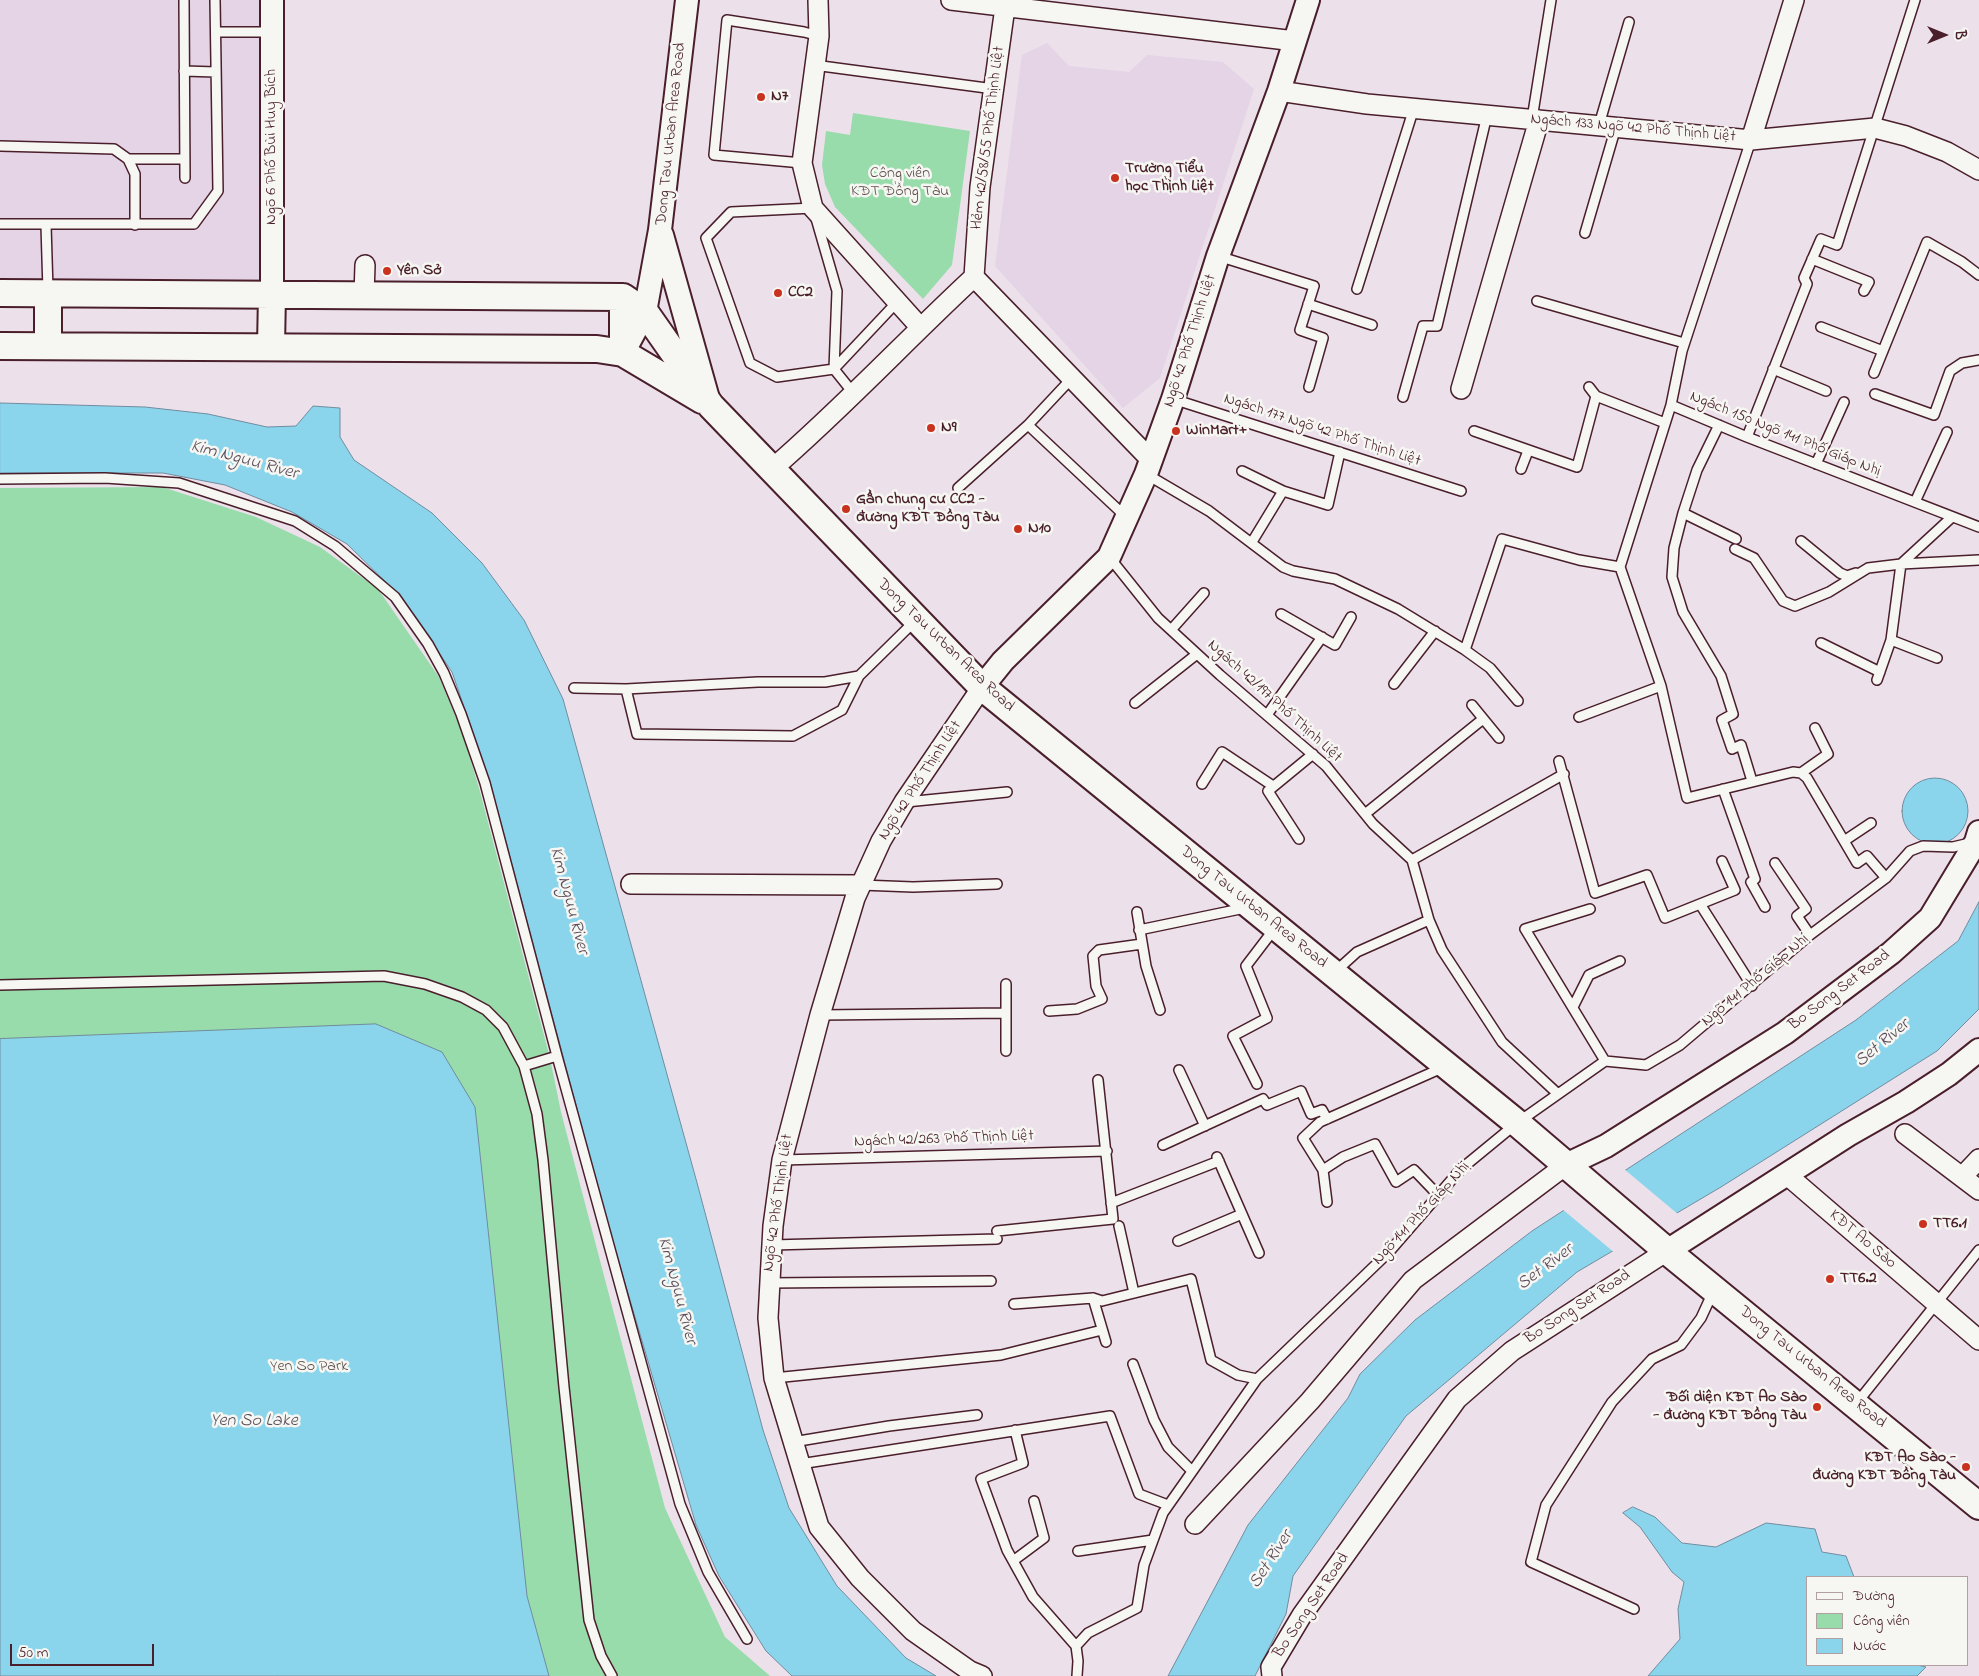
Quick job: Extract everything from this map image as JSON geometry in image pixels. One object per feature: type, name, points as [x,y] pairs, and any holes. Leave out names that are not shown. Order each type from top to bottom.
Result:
[{"type":"main road","points":[[0,293],[623,297],[645,312],[711,406]]},
{"type":"main road","points":[[48,294],[48,346]]},
{"type":"main road","points":[[271,346],[272,294]]},
{"type":"main road","points":[[623,297],[623,353]]},
{"type":"main road","points":[[0,346],[530,347],[597,349],[623,353],[711,406]]},
{"type":"main road","name":"Dong Tau Urban Area Road","points":[[711,406],[982,687],[1250,908],[1333,973],[1517,1124],[1714,1289],[1979,1506]]},
{"type":"street","name":"Ngõ 6 Phố Bùi Huy Bích","points":[[272,0],[272,294]]},
{"type":"street","name":"Dong Tau Urban Area Road","points":[[686,0],[660,230],[711,406]]},
{"type":"street","points":[[818,0],[819,36],[802,163],[813,208],[920,327]]},
{"type":"street","points":[[951,0],[1006,3],[1295,41]]},
{"type":"street","name":"Ngõ 42 Phố Thịnh Liệt","points":[[982,1676],[970,1671],[913,1631],[860,1578],[820,1527],[774,1378],[768,1318],[769,1284],[782,1160],[820,1015],[855,898],[881,841],[904,802],[982,687],[1003,661],[1109,557],[1148,467],[1173,399],[1218,256],[1279,92],[1308,0]]},
{"type":"street","points":[[1751,140],[1794,0]]},
{"type":"street","name":"Hẻm 42/58/55 Phố Thịnh Liệt","points":[[974,277],[980,187],[1006,3]]},
{"type":"street","name":"Ngách 133 Ngõ 42 Phố Thịnh Liệt","points":[[1279,92],[1367,104],[1751,140],[1875,128],[1906,136],[1947,152],[1979,170]]},
{"type":"street","points":[[1462,389],[1535,120]]},
{"type":"street","points":[[623,297],[638,286],[650,261],[660,230]]},
{"type":"street","points":[[623,353],[645,312],[660,230]]},
{"type":"street","points":[[364,295],[365,265]]},
{"type":"street","points":[[771,470],[818,430],[920,327],[974,277],[1072,378],[1148,467]]},
{"type":"street","name":"Bo Song Set Road","points":[[1566,1165],[1606,1146],[1785,1034],[1891,953],[1930,918],[1977,837]]},
{"type":"street","points":[[631,884],[861,885]]},
{"type":"street","name":"Bo Song Set Road","points":[[1272,1671],[1302,1615],[1457,1399],[1512,1351],[1662,1246],[1787,1175],[1848,1135],[1906,1102],[1942,1079],[1979,1050]]},
{"type":"street","points":[[1905,1134],[1963,1176],[1979,1190]]},
{"type":"street","points":[[1963,1176],[1979,1159]]},
{"type":"street","points":[[1195,1524],[1310,1401],[1413,1280],[1566,1165]]},
{"type":"street","name":"KĐT Ao Sào","points":[[1787,1175],[1979,1340]]},
{"type":"lane","points":[[184,0],[185,178]]},
{"type":"lane","points":[[0,224],[194,224],[218,191],[215,0]]},
{"type":"lane","points":[[1535,120],[1551,0]]},
{"type":"lane","points":[[1747,437],[1806,284],[1804,278],[1821,239],[1837,245],[1915,0]]},
{"type":"lane","points":[[802,163],[714,155],[728,20],[819,36]]},
{"type":"lane","points":[[1584,233],[1629,22]]},
{"type":"lane","points":[[216,32],[272,32]]},
{"type":"lane","points":[[814,65],[994,89]]},
{"type":"lane","points":[[184,71],[216,72]]},
{"type":"lane","points":[[1357,289],[1414,108]]},
{"type":"lane","points":[[1403,397],[1423,326],[1437,326],[1487,115]]},
{"type":"lane","name":"Ngách 150 Ngõ 141 Phố Giáp Nhị","points":[[1751,140],[1684,343],[1671,405],[1747,437],[1979,527]]},
{"type":"lane","points":[[0,146],[114,149],[128,159],[135,174],[135,225]]},
{"type":"lane","points":[[128,159],[185,159]]},
{"type":"lane","points":[[854,394],[834,368],[837,291],[813,208],[731,212],[706,238],[750,363],[777,378],[834,368],[898,301]]},
{"type":"lane","points":[[46,225],[48,294]]},
{"type":"lane","points":[[1874,373],[1927,242],[1962,262],[1979,276]]},
{"type":"lane","points":[[1218,256],[1314,286],[1300,330],[1323,338],[1308,387]]},
{"type":"lane","points":[[1812,259],[1869,282],[1864,291]]},
{"type":"lane","points":[[1537,301],[1684,343]]},
{"type":"lane","points":[[1308,304],[1372,325]]},
{"type":"lane","points":[[1822,327],[1883,351]]},
{"type":"lane","points":[[1875,394],[1934,415],[1950,371],[1962,363],[1979,360]]},
{"type":"lane","points":[[1773,369],[1826,391]]},
{"type":"lane","points":[[958,488],[1028,425],[1072,378]]},
{"type":"lane","points":[[1589,387],[1596,396],[1665,423]]},
{"type":"lane","points":[[1474,431],[1577,467],[1596,396]]},
{"type":"lane","name":"Ngách 177 Ngõ 42 Phố Thịnh Liệt","points":[[1173,399],[1461,491]]},
{"type":"lane","points":[[1816,464],[1844,402]]},
{"type":"lane","points":[[1671,405],[1620,567],[1661,686],[1687,798],[1793,772],[1801,772],[1828,754],[1815,728]]},
{"type":"lane","points":[[1028,425],[1126,517]]},
{"type":"lane","points":[[1719,425],[1697,470],[1683,513],[1674,548],[1672,577],[1684,612],[1721,676],[1733,714],[1722,720],[1732,749],[1741,744],[1752,782]]},
{"type":"lane","points":[[1915,502],[1947,432]]},
{"type":"lane","points":[[1521,469],[1528,451]]},
{"type":"lane","points":[[1242,471],[1283,491],[1328,505],[1340,452]]},
{"type":"lane","points":[[1148,467],[1284,567],[1293,571],[1335,579],[1398,609],[1435,631],[1490,668],[1518,701]]},
{"type":"lane","points":[[0,479],[105,478],[179,483],[294,521],[335,546],[395,597],[428,644],[444,673],[461,714],[484,783],[680,1504],[708,1572],[748,1639]]},
{"type":"lane","points":[[1252,542],[1283,491]]},
{"type":"lane","points":[[1683,513],[1736,539]]},
{"type":"lane","points":[[1821,643],[1878,676],[1891,640],[1901,564],[1952,517]]},
{"type":"lane","points":[[1465,650],[1502,539],[1579,560],[1620,567]]},
{"type":"lane","points":[[1802,541],[1843,575],[1850,576],[1868,568],[1901,564],[1979,560]]},
{"type":"lane","points":[[1735,549],[1754,558],[1783,601],[1795,606],[1829,592],[1868,568]]},
{"type":"lane","name":"Ngách 42/197 Phố Thịnh Liệt","points":[[1109,557],[1158,618],[1326,766],[1373,824],[1412,860]]},
{"type":"lane","points":[[1171,630],[1204,593]]},
{"type":"lane","points":[[1281,614],[1335,645],[1351,617]]},
{"type":"lane","points":[[626,689],[637,734],[794,736],[842,710],[859,676],[916,620]]},
{"type":"lane","points":[[1394,684],[1435,631]]},
{"type":"lane","points":[[1267,715],[1322,637]]},
{"type":"lane","points":[[1891,640],[1937,658]]},
{"type":"lane","points":[[1135,703],[1197,654]]},
{"type":"lane","points":[[574,688],[626,689],[758,682],[825,682],[859,676]]},
{"type":"lane","points":[[1579,717],[1661,686]]},
{"type":"lane","points":[[1472,706],[1499,738]]},
{"type":"lane","points":[[1365,814],[1483,719]]},
{"type":"lane","points":[[1202,784],[1222,752],[1273,786]]},
{"type":"lane","points":[[1299,839],[1268,791],[1313,754]]},
{"type":"lane","points":[[1560,761],[1595,893],[1647,875],[1665,918],[1736,890],[1722,861]]},
{"type":"lane","points":[[1801,772],[1807,778],[1857,863],[1867,856],[1886,878]]},
{"type":"lane","points":[[1558,1094],[1502,1042],[1442,950],[1429,920],[1412,860],[1564,774]]},
{"type":"lane","points":[[1723,789],[1756,879],[1751,882],[1765,907]]},
{"type":"lane","points":[[904,802],[1007,792]]},
{"type":"lane","points":[[1844,841],[1871,823]]},
{"type":"lane","name":"Ngõ 141 Phố Giáp Nhị","points":[[1076,1646],[1088,1633],[1137,1608],[1144,1565],[1163,1512],[1257,1379],[1389,1252],[1461,1169],[1517,1124],[1606,1061],[1646,1065],[1680,1045],[1810,935],[1886,878],[1910,851],[1923,846],[1953,847],[1977,837]]},
{"type":"lane","points":[[1775,863],[1806,909],[1797,916],[1810,935]]},
{"type":"lane","points":[[861,885],[913,887],[997,884]]},
{"type":"lane","points":[[1700,904],[1752,986]]},
{"type":"lane","points":[[1140,930],[1250,908]]},
{"type":"lane","points":[[1590,909],[1524,929],[1606,1061]]},
{"type":"lane","points":[[1137,912],[1146,966],[1160,1010]]},
{"type":"lane","points":[[1333,973],[1357,952],[1429,920]]},
{"type":"lane","points":[[1258,1084],[1233,1036],[1267,1018],[1246,966],[1275,928]]},
{"type":"lane","points":[[1049,1012],[1077,1009],[1102,999],[1096,986],[1093,956],[1099,950],[1142,944]]},
{"type":"lane","points":[[1573,1007],[1589,975],[1620,961]]},
{"type":"lane","points":[[0,986],[384,976],[424,984],[462,997],[486,1010],[503,1027],[524,1066],[537,1114],[589,1620],[601,1656],[612,1676]]},
{"type":"lane","points":[[1006,984],[1006,1051]]},
{"type":"lane","points":[[820,1015],[1006,1013]]},
{"type":"lane","points":[[524,1066],[557,1056]]},
{"type":"lane","points":[[1327,1202],[1323,1170],[1303,1138],[1323,1121],[1446,1066]]},
{"type":"lane","points":[[1180,1070],[1205,1126]]},
{"type":"lane","points":[[1098,1080],[1111,1203],[1134,1293]]},
{"type":"lane","points":[[1163,1145],[1263,1099],[1267,1105],[1301,1091],[1311,1114],[1322,1110],[1323,1121]]},
{"type":"lane","points":[[1323,1170],[1343,1156],[1375,1144],[1396,1182],[1414,1170],[1438,1195]]},
{"type":"lane","name":"Ngách 42/263 Phố Thịnh Liệt","points":[[782,1160],[1106,1151]]},
{"type":"lane","points":[[1111,1203],[1218,1159],[1259,1253]]},
{"type":"lane","points":[[1178,1240],[1242,1214]]},
{"type":"lane","points":[[772,1245],[997,1235],[1116,1222]]},
{"type":"lane","points":[[1856,1405],[1979,1250]]},
{"type":"lane","points":[[1014,1304],[1093,1298],[1102,1301],[1191,1279],[1211,1360],[1238,1376],[1257,1379]]},
{"type":"lane","points":[[769,1284],[991,1281]]},
{"type":"lane","points":[[1634,1609],[1531,1562],[1546,1505],[1612,1402],[1652,1359],[1681,1345],[1701,1318],[1714,1289]]},
{"type":"lane","points":[[1093,1298],[1106,1342]]},
{"type":"lane","points":[[774,1378],[1001,1355],[1102,1330]]},
{"type":"lane","points":[[1133,1364],[1154,1420],[1168,1447],[1192,1471]]},
{"type":"lane","points":[[794,1442],[889,1426],[977,1415]]},
{"type":"lane","points":[[800,1464],[1070,1421],[1076,1423],[1110,1416],[1139,1494],[1168,1505]]},
{"type":"lane","points":[[1015,1430],[1023,1463],[981,1479],[1007,1550],[1033,1598],[1076,1646],[1077,1676]]},
{"type":"lane","points":[[1013,1560],[1044,1538],[1034,1501]]},
{"type":"lane","points":[[1078,1551],[1153,1540]]},
{"type":"shaded area","points":[[0,0],[264,0],[263,284],[0,283]]},
{"type":"shaded area","name":"Trường Tiểu học Thịnh Liệt","points":[[1047,43],[1069,66],[1129,72],[1147,55],[1223,62],[1254,89],[1160,378],[1123,408],[995,266],[1022,55]]},
{"type":"green space","name":"Công viên KĐT Đồng Tàu","points":[[853,113],[970,131],[952,265],[923,299],[835,207],[825,184],[822,165],[826,131],[850,135]]},
{"type":"green space","name":"Yen So Park","points":[[162,487],[256,517],[320,547],[378,589],[439,677],[462,732],[479,788],[550,1058],[561,1112],[665,1508],[725,1637],[770,1676],[0,1676],[0,488]]},
{"type":"water","name":"Kim Nguu River","points":[[0,403],[145,407],[208,414],[267,427],[296,426],[313,406],[340,408],[340,437],[354,460],[432,513],[482,563],[524,620],[563,699],[696,1179],[763,1430],[789,1508],[837,1586],[906,1658],[936,1676],[792,1676],[766,1651],[719,1576],[696,1525],[608,1225],[490,782],[452,672],[402,598],[347,544],[292,512],[225,485],[163,473],[0,473]]},
{"type":"water","points":[[1935,778],[1948,781],[1958,788],[1965,798],[1968,811],[1965,824],[1958,834],[1948,841],[1935,844],[1922,841],[1912,834],[1905,824],[1902,811],[1905,798],[1912,788],[1922,781]]},
{"type":"water","name":"Set River","points":[[1979,902],[1979,1009],[1937,1051],[1721,1187],[1577,1272],[1406,1416],[1293,1576],[1286,1614],[1255,1676],[1168,1676],[1248,1525],[1348,1398],[1360,1374],[1415,1320],[1532,1231],[1856,1020],[1958,941]]},
{"type":"water","name":"Yen So Lake","points":[[376,1024],[442,1052],[475,1107],[527,1596],[549,1676],[0,1676],[0,1039]]},
{"type":"water","points":[[1633,1507],[1655,1517],[1682,1543],[1716,1547],[1766,1523],[1815,1529],[1822,1552],[1846,1556],[1854,1576],[1806,1576],[1806,1666],[1926,1667],[1917,1676],[1648,1676],[1680,1639],[1678,1609],[1684,1582],[1672,1572],[1640,1527],[1623,1513]]},
{"type":"pier","points":[[1624,1169],[1679,1215],[1615,1253],[1562,1209]]},
{"type":"place","name":"N7","points":[[761,97]]},
{"type":"place","name":"Trường Tiểu học Thịnh Liệt","points":[[1115,178]]},
{"type":"place","name":"Yên Sở","points":[[387,271]]},
{"type":"place","name":"CC2","points":[[778,293]]},
{"type":"place","name":"N9","points":[[931,428]]},
{"type":"place","name":"WinMart+","points":[[1176,431]]},
{"type":"place","name":"Gần chung cư CC2 - đường KĐT Đồng Tàu","points":[[846,509]]},
{"type":"place","name":"N10","points":[[1018,529]]},
{"type":"place","name":"TT6.1","points":[[1923,1224]]},
{"type":"place","name":"TT6.2","points":[[1830,1279]]},
{"type":"place","name":"Đối diện KĐT Ao Sào - đường KĐT Đồng Tàu","points":[[1817,1407]]},
{"type":"place","name":"KĐT Ao Sào - đường KĐT Đồng Tàu","points":[[1966,1467]]}]
